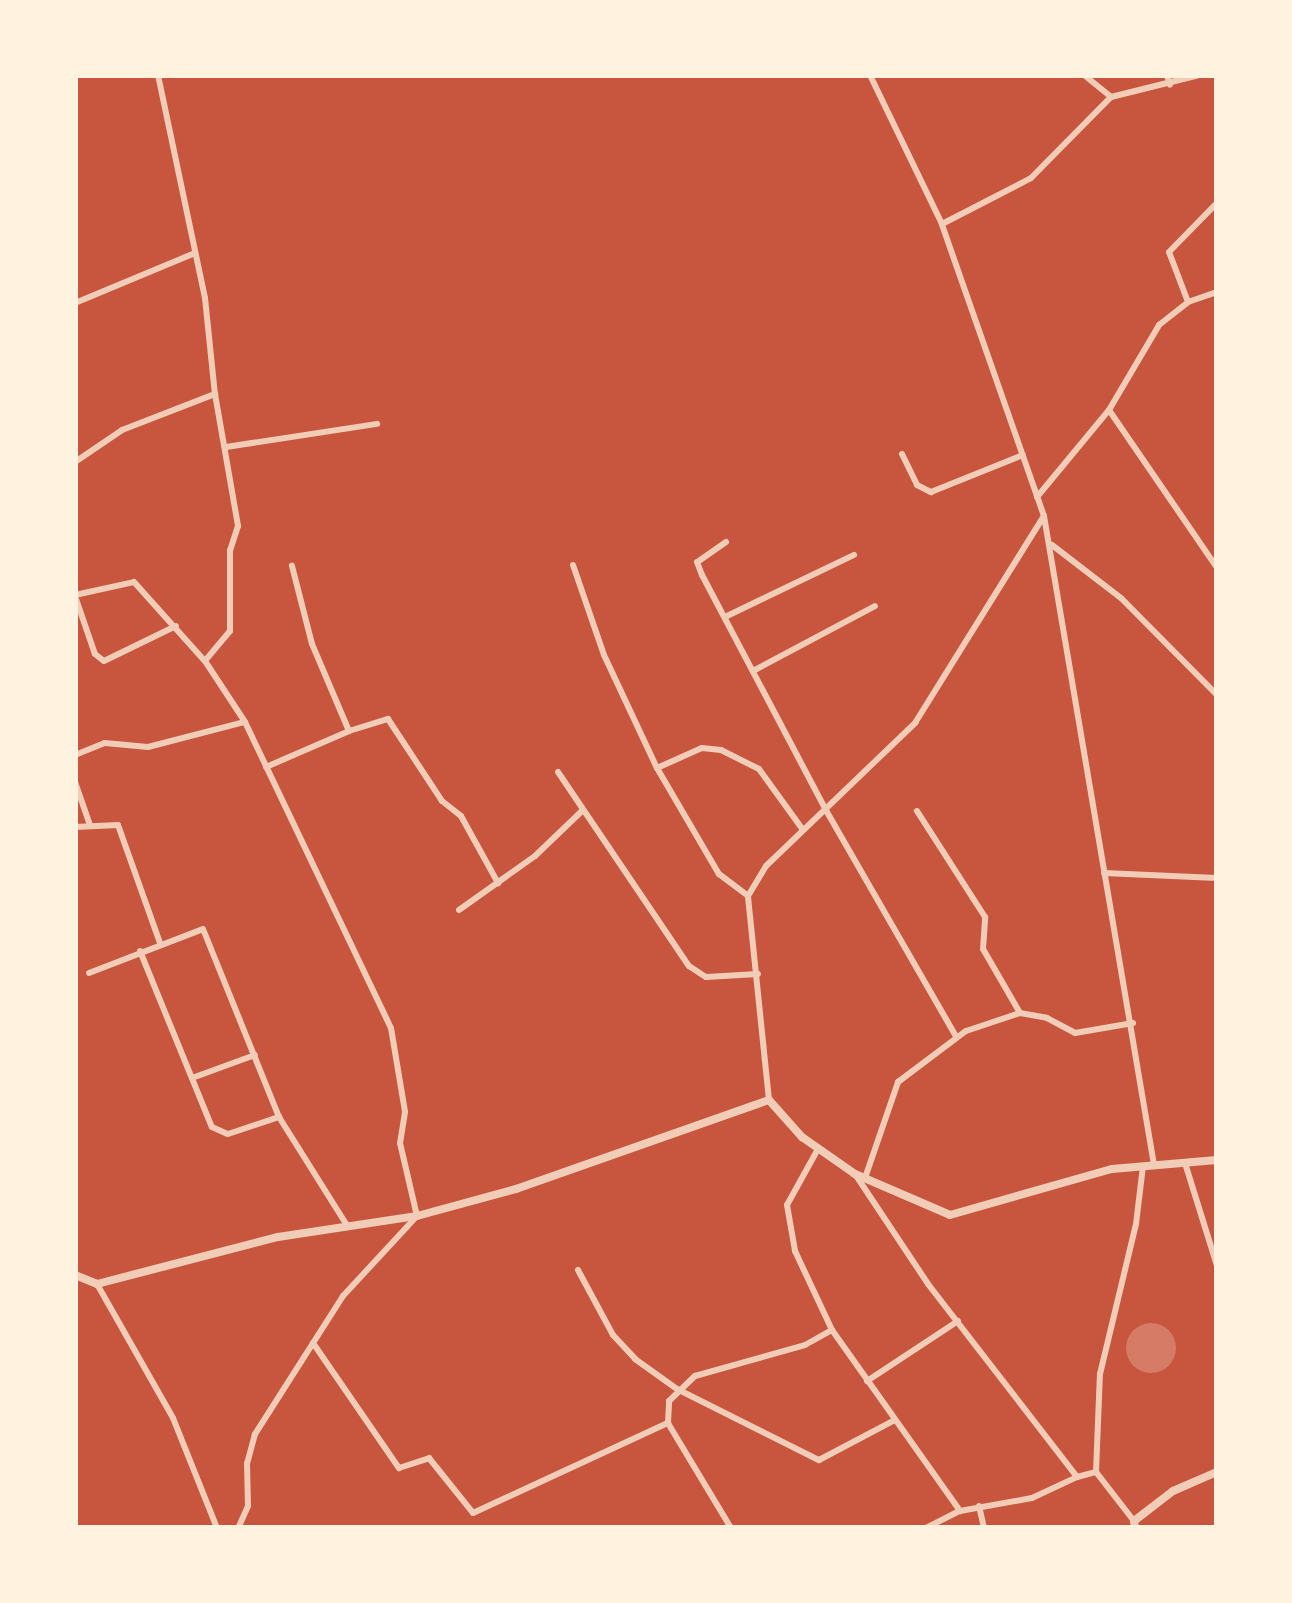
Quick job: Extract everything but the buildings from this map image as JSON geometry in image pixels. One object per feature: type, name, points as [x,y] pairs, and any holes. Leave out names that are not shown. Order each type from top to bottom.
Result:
[{"type":"street","points":[[158,75],[194,253],[238,526],[230,550],[230,632],[205,660]]},
{"type":"street","points":[[870,75],[942,224],[1052,544],[1154,1166]]},
{"type":"street","points":[[1084,75],[1111,97]]},
{"type":"street","points":[[1167,75],[1170,85]]},
{"type":"street","points":[[942,224],[1031,178],[1111,97],[1198,75]]},
{"type":"street","points":[[1188,302],[1169,252],[1217,203]]},
{"type":"street","points":[[75,303],[194,253]]},
{"type":"street","points":[[1037,497],[1109,410],[1159,325],[1188,302],[1217,292]]},
{"type":"street","points":[[75,462],[122,430],[215,394]]},
{"type":"street","points":[[1109,410],[1217,568]]},
{"type":"street","points":[[226,446],[377,424]]},
{"type":"street","points":[[902,454],[917,484],[931,492],[1023,455]]},
{"type":"street","points":[[1044,516],[915,723],[827,812],[766,866],[748,896],[769,1100],[818,1149],[860,1176],[950,1215],[1112,1168],[1217,1160]]},
{"type":"street","points":[[726,542],[696,562],[827,812],[956,1036]]},
{"type":"street","points":[[1052,544],[1122,600],[1217,695]]},
{"type":"street","points":[[727,616],[854,555]]},
{"type":"street","points":[[573,565],[604,655],[658,768],[719,874],[748,896]]},
{"type":"street","points":[[292,566],[312,644],[350,730]]},
{"type":"street","points":[[176,626],[104,661],[95,654],[75,596],[134,582],[176,626],[205,660],[245,722],[391,1028],[405,1112],[400,1144],[417,1216]]},
{"type":"street","points":[[753,671],[875,606]]},
{"type":"street","points":[[266,767],[350,730],[388,718],[442,800],[461,816],[498,883]]},
{"type":"street","points":[[75,754],[105,742],[148,747],[245,722]]},
{"type":"street","points":[[658,768],[702,748],[721,750],[760,770],[803,830]]},
{"type":"street","points":[[558,772],[689,966],[706,978],[758,974]]},
{"type":"street","points":[[75,782],[90,825]]},
{"type":"street","points":[[459,910],[498,883],[582,810]]},
{"type":"street","points":[[917,811],[985,917],[983,950],[1020,1013]]},
{"type":"street","points":[[75,826],[114,823],[121,830],[160,943]]},
{"type":"street","points":[[1104,873],[1217,878]]},
{"type":"street","points":[[89,972],[204,929],[280,1117],[346,1224]]},
{"type":"street","points":[[140,951],[192,1078],[220,1134],[280,1117]]},
{"type":"street","points":[[860,1176],[889,1093],[956,1036],[1020,1013],[1047,1018],[1075,1034],[1133,1023]]},
{"type":"street","points":[[192,1078],[255,1056]]},
{"type":"street","points":[[75,1275],[98,1284],[346,1224],[417,1216],[516,1189],[769,1100]]},
{"type":"street","points":[[818,1149],[787,1217],[832,1330],[960,1511]]},
{"type":"street","points":[[1185,1163],[1217,1266]]},
{"type":"street","points":[[1143,1166],[1136,1224],[1100,1374],[1096,1472],[1134,1524],[1174,1491],[1217,1472]]},
{"type":"street","points":[[860,1176],[959,1321],[1076,1477]]},
{"type":"street","points":[[238,1528],[248,1506],[246,1463],[254,1434],[343,1296],[417,1216]]},
{"type":"street","points":[[578,1270],[613,1335],[677,1389],[819,1460],[895,1420]]},
{"type":"street","points":[[98,1284],[173,1418],[217,1528]]},
{"type":"street","points":[[867,1381],[959,1321]]},
{"type":"street","points":[[731,1528],[668,1423],[677,1389],[708,1371],[805,1345],[832,1330]]},
{"type":"street","points":[[314,1344],[399,1468],[430,1458],[473,1513],[668,1423]]},
{"type":"street","points":[[926,1528],[960,1511],[1032,1498],[1096,1472]]},
{"type":"street","points":[[979,1506],[984,1528]]}]
